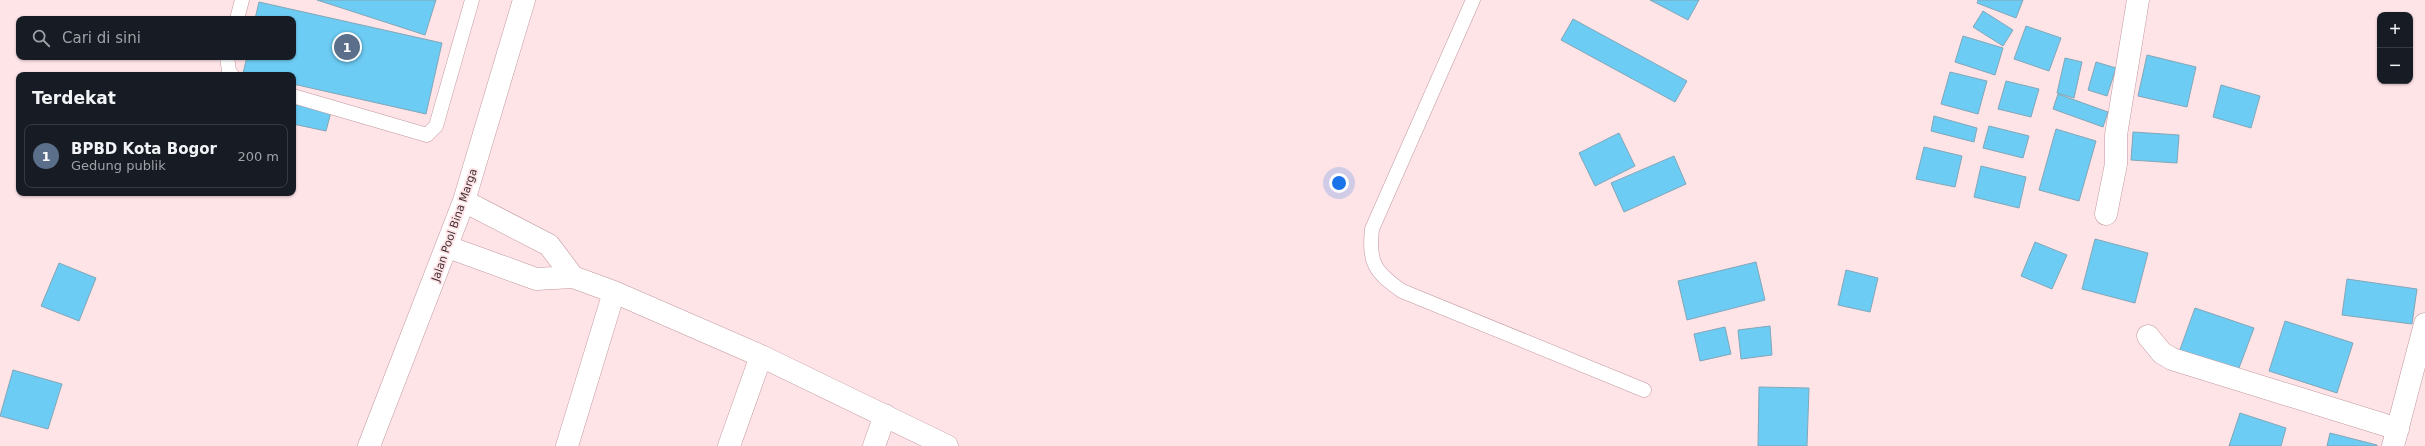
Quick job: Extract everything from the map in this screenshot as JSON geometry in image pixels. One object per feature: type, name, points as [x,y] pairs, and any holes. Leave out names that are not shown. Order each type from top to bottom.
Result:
[{"type":"street","name":"Jalan Pool Bina Marga","points":[[369,446],[448,247],[464,201],[524,0]]},
{"type":"street","points":[[2106,214],[2116,164],[2116,135],[2138,0]]},
{"type":"street","points":[[464,201],[549,245],[573,276]]},
{"type":"street","points":[[448,247],[536,280],[573,276],[614,292],[761,356],[948,446]]},
{"type":"street","points":[[567,446],[614,292]]},
{"type":"street","points":[[2148,336],[2162,353],[2172,359],[2395,437],[2425,324]]},
{"type":"street","points":[[728,446],[761,356]]},
{"type":"street","points":[[874,446],[885,415]]},
{"type":"lane","points":[[238,16],[242,0]]},
{"type":"lane","points":[[296,97],[427,135],[436,126],[472,0]]},
{"type":"lane","points":[[1473,0],[1372,229],[1372,261],[1379,272],[1402,291],[1644,390]]},
{"type":"lane","points":[[227,60],[229,72]]},
{"type":"building","points":[[317,0],[436,0],[425,35]]},
{"type":"building","points":[[1650,0],[1699,0],[1688,20]]},
{"type":"building","points":[[1978,0],[2023,0],[2016,18],[1977,3]]},
{"type":"building","points":[[259,2],[442,43],[426,114],[296,85],[296,72],[243,72],[246,60],[296,60],[296,16],[256,16]]},
{"type":"building","points":[[1983,11],[2013,30],[2003,46],[1973,27]]},
{"type":"building","points":[[1573,19],[1687,81],[1675,102],[1561,40]]},
{"type":"building","points":[[2026,26],[2061,38],[2049,71],[2014,59]]},
{"type":"building","points":[[1963,36],[2003,48],[1995,75],[1955,62]]},
{"type":"building","points":[[2147,55],[2196,67],[2187,107],[2138,96]]},
{"type":"building","points":[[2065,58],[2082,62],[2074,98],[2057,93]]},
{"type":"building","points":[[2096,62],[2116,68],[2107,96],[2088,90]]},
{"type":"building","points":[[1950,72],[1987,81],[1978,114],[1941,104]]},
{"type":"building","points":[[2006,81],[2039,89],[2031,117],[1998,109]]},
{"type":"building","points":[[2221,85],[2260,96],[2251,128],[2213,117]]},
{"type":"building","points":[[2058,94],[2108,112],[2103,127],[2053,109]]},
{"type":"building","points":[[296,104],[331,112],[326,131],[296,125]]},
{"type":"building","points":[[1934,116],[1977,128],[1974,142],[1931,131]]},
{"type":"building","points":[[1989,126],[2029,136],[2023,158],[1983,148]]},
{"type":"building","points":[[2056,129],[2096,141],[2079,201],[2039,190]]},
{"type":"building","points":[[2133,132],[2179,135],[2177,163],[2131,160]]},
{"type":"building","points":[[1619,133],[1635,166],[1595,186],[1579,153]]},
{"type":"building","points":[[1924,147],[1962,156],[1955,187],[1916,179]]},
{"type":"building","points":[[1674,156],[1686,184],[1624,212],[1611,183]]},
{"type":"building","points":[[1981,166],[2026,177],[2019,208],[1974,197]]},
{"type":"building","points":[[2095,239],[2148,253],[2135,303],[2082,289]]},
{"type":"building","points":[[2035,242],[2067,255],[2052,289],[2021,276]]},
{"type":"building","points":[[1756,262],[1765,300],[1687,320],[1678,281]]},
{"type":"building","points":[[59,263],[96,278],[79,321],[41,306]]},
{"type":"building","points":[[1846,270],[1878,278],[1870,312],[1838,305]]},
{"type":"building","points":[[2347,279],[2417,289],[2412,324],[2342,315]]},
{"type":"building","points":[[2195,308],[2254,328],[2236,376],[2178,355]]},
{"type":"building","points":[[2285,321],[2353,343],[2337,393],[2269,371]]},
{"type":"building","points":[[1770,326],[1772,355],[1741,359],[1738,330]]},
{"type":"building","points":[[1725,327],[1731,354],[1700,361],[1694,334]]},
{"type":"building","points":[[13,370],[62,384],[48,429],[0,416]]},
{"type":"building","points":[[1759,387],[1809,388],[1807,446],[1758,446]]},
{"type":"building","points":[[2240,413],[2286,428],[2281,446],[2229,446]]},
{"type":"building","points":[[2330,433],[2377,445],[2377,446],[2327,446]]},
{"type":"place","name":"BPBD Kota Bogor","points":[[347,47]]}]
